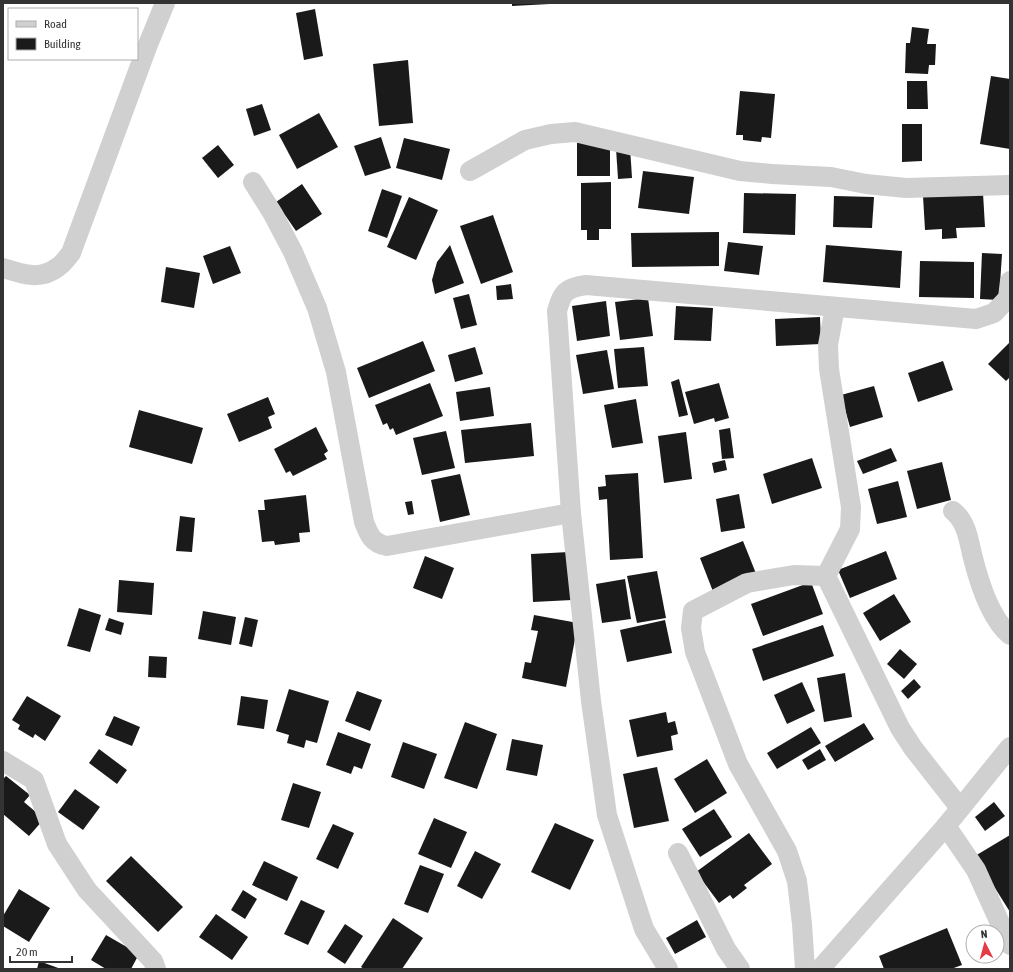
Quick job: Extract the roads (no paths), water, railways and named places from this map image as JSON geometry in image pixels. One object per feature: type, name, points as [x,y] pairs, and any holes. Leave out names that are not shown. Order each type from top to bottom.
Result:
[{"type":"street","points":[[3,268],[24,275],[44,274],[58,267],[71,253],[147,47],[165,3]]},
{"type":"street","points":[[470,171],[525,140],[551,134],[575,132],[740,171],[772,174],[831,176],[866,184],[906,188],[1010,185]]},
{"type":"street","points":[[253,182],[273,214],[293,252],[317,308],[336,372],[364,522],[372,538],[378,544],[387,546],[571,513]]},
{"type":"street","points":[[668,969],[644,929],[607,815],[591,701],[571,513],[558,311],[560,298],[571,288],[586,285],[976,320],[994,314],[1008,298],[1010,281]]},
{"type":"street","points":[[826,576],[850,529],[851,507],[829,369],[828,345],[835,307]]},
{"type":"street","points":[[953,511],[959,516],[964,525],[975,567],[990,608],[1004,630],[1010,634]]},
{"type":"street","points":[[805,969],[797,881],[787,851],[738,764],[695,652],[691,628],[694,611],[747,583],[794,575],[826,576]]},
{"type":"street","points":[[826,576],[900,728],[913,748],[960,808]]},
{"type":"street","points":[[820,969],[946,826],[1010,747]]},
{"type":"street","points":[[3,761],[34,780],[57,844],[87,890],[154,961],[156,969]]},
{"type":"street","points":[[946,826],[976,870],[1010,945]]},
{"type":"street","points":[[678,853],[726,949],[740,969]]}]
